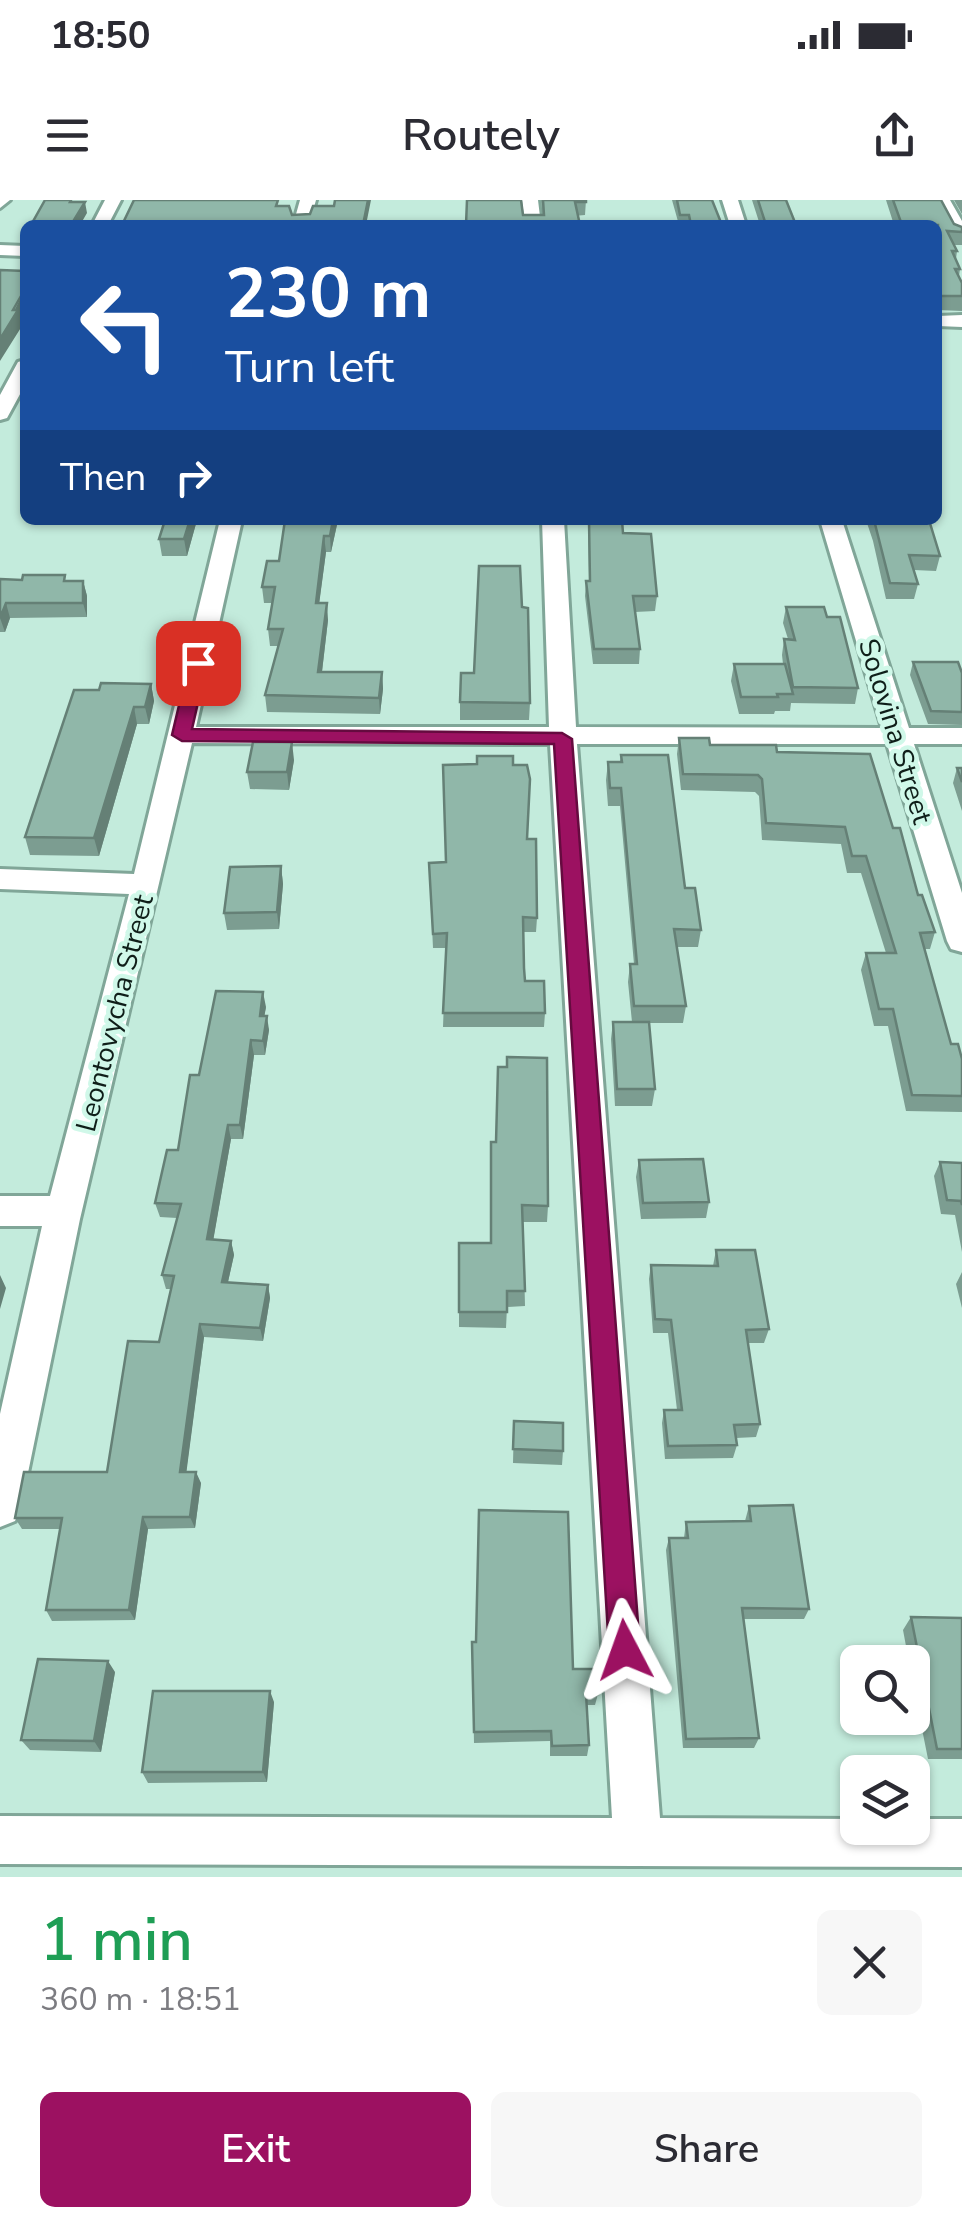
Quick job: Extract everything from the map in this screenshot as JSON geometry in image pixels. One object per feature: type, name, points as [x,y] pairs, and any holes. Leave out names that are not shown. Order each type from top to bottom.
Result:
[{"type":"street","points":[[942,200],[962,236]]},
{"type":"street","points":[[0,414],[20,376]]},
{"type":"street","name":"Leontovycha Street","points":[[0,1507],[64,1211],[146,885],[230,525]]},
{"type":"street","points":[[553,525],[562,739],[638,1842]]},
{"type":"street","name":"Solovina Street","points":[[832,525],[962,941]]},
{"type":"street","points":[[182,735],[562,739],[962,736]]},
{"type":"street","points":[[0,879],[146,885]]},
{"type":"street","points":[[0,1211],[64,1211]]},
{"type":"street","points":[[0,1840],[962,1843]]},
{"type":"building","points":[[45,200],[85,202],[74,220],[34,220]]},
{"type":"building","points":[[134,200],[278,200],[276,206],[289,206],[292,215],[310,214],[313,206],[334,206],[335,200],[368,200],[364,220],[124,220]]},
{"type":"building","points":[[467,200],[521,200],[523,215],[544,215],[543,200],[586,200],[575,202],[579,220],[466,220]]},
{"type":"building","points":[[677,200],[712,200],[720,220],[690,220],[689,215],[680,215]]},
{"type":"building","points":[[758,200],[786,200],[794,220],[764,220]]},
{"type":"building","points":[[893,200],[941,200],[954,224],[962,227],[962,232],[947,231],[957,251],[952,251],[960,269],[955,269],[962,283],[962,296],[942,296],[942,220],[900,220]]},
{"type":"building","points":[[0,270],[20,271],[20,298],[13,310],[18,310],[0,339]]},
{"type":"building","points":[[163,525],[188,525],[184,539],[159,539]]},
{"type":"building","points":[[284,525],[332,525],[330,536],[324,536],[316,603],[327,603],[318,672],[382,672],[379,698],[265,695],[283,629],[268,629],[275,587],[262,587],[267,561],[279,561]]},
{"type":"building","points":[[589,525],[622,525],[623,533],[651,534],[657,596],[633,596],[640,649],[594,649],[586,581],[590,581]]},
{"type":"building","points":[[875,525],[931,525],[940,556],[909,555],[918,584],[890,583]]},
{"type":"building","points":[[479,566],[520,566],[522,607],[528,608],[530,703],[460,702],[461,673],[474,673]]},
{"type":"building","points":[[23,575],[65,575],[64,581],[83,581],[83,603],[6,603],[0,618],[0,579],[22,580]]},
{"type":"building","points":[[786,607],[824,607],[827,617],[840,617],[858,688],[793,687],[784,639],[795,640]]},
{"type":"building","points":[[913,662],[958,662],[962,673],[962,712],[931,711]]},
{"type":"building","points":[[734,664],[785,664],[793,694],[741,697]]},
{"type":"building","points":[[101,683],[151,684],[145,707],[134,707],[94,838],[25,837],[74,690],[99,690]]},
{"type":"building","points":[[679,738],[709,738],[710,745],[776,745],[777,752],[870,754],[893,828],[900,828],[918,895],[922,895],[935,932],[920,933],[951,1044],[958,1044],[962,1059],[962,1096],[912,1095],[893,1009],[879,1009],[866,953],[896,953],[866,856],[852,856],[845,827],[766,823],[762,779],[758,775],[683,774]]},
{"type":"building","points":[[253,742],[292,742],[287,772],[247,772]]},
{"type":"building","points":[[621,755],[668,755],[685,888],[695,888],[701,930],[674,929],[686,1006],[634,1006],[630,964],[637,964],[621,788],[610,788],[608,762],[622,762]]},
{"type":"building","points":[[477,756],[513,756],[513,765],[527,765],[527,839],[536,839],[537,918],[523,917],[524,968],[525,981],[544,981],[545,1013],[443,1013],[447,933],[433,934],[429,863],[446,862],[443,765],[477,764]]},
{"type":"building","points":[[281,866],[277,912],[224,913],[230,867]]},
{"type":"building","points":[[216,991],[263,992],[260,1016],[267,1016],[263,1041],[251,1040],[240,1125],[228,1125],[207,1239],[231,1241],[222,1282],[268,1285],[260,1328],[200,1324],[180,1472],[196,1472],[190,1517],[143,1517],[129,1610],[46,1610],[62,1518],[15,1518],[24,1472],[107,1472],[128,1341],[159,1342],[174,1276],[162,1275],[181,1204],[155,1203],[167,1150],[178,1150],[190,1075],[199,1075]]},
{"type":"building","points":[[613,1022],[649,1022],[655,1089],[617,1089]]},
{"type":"building","points":[[507,1057],[547,1058],[548,1206],[522,1205],[525,1291],[507,1291],[507,1312],[459,1312],[459,1243],[491,1243],[491,1142],[496,1142],[498,1067],[507,1067]]},
{"type":"building","points":[[703,1159],[709,1202],[643,1203],[639,1160]]},
{"type":"building","points":[[940,1162],[962,1163],[962,1205],[961,1201],[947,1200]]},
{"type":"building","points":[[716,1250],[755,1250],[769,1329],[746,1330],[760,1424],[734,1425],[737,1445],[668,1446],[664,1410],[682,1410],[671,1320],[655,1319],[651,1265],[718,1266]]},
{"type":"building","points":[[514,1421],[563,1423],[563,1451],[513,1449]]},
{"type":"building","points":[[793,1505],[809,1609],[742,1608],[759,1738],[686,1739],[669,1538],[688,1538],[686,1522],[751,1521],[749,1506]]},
{"type":"building","points":[[479,1510],[568,1512],[573,1669],[596,1669],[598,1694],[586,1694],[589,1745],[552,1746],[551,1731],[474,1732],[472,1642],[476,1642]]},
{"type":"building","points":[[911,1617],[962,1618],[962,1749],[937,1749],[930,1713],[930,1645],[917,1645]]},
{"type":"building","points":[[38,1659],[108,1661],[94,1741],[21,1740]]},
{"type":"building","points":[[153,1691],[270,1691],[263,1772],[142,1772]]},
{"type":"route","points":[[198,663],[182,735],[562,739],[625,1650]]}]
